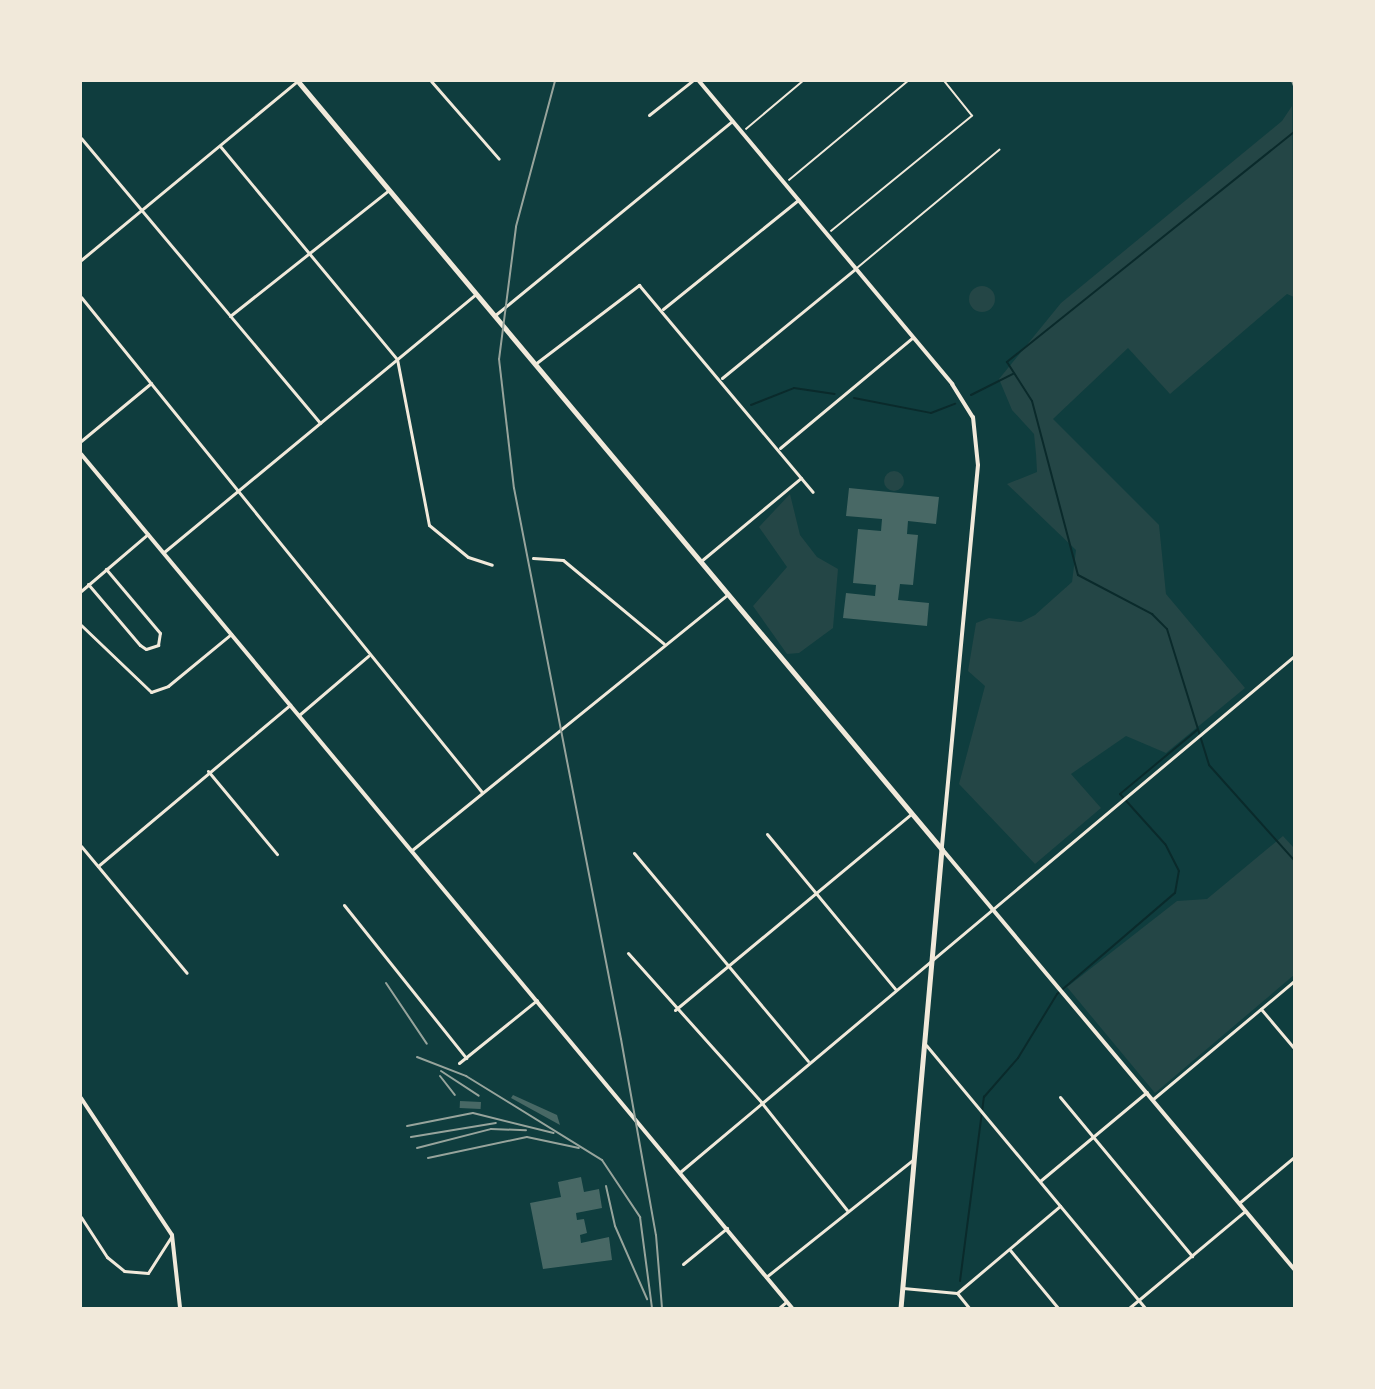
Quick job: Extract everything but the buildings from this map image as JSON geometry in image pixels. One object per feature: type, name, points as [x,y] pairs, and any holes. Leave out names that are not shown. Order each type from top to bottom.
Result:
[{"type":"main road","points":[[299,82],[942,849],[901,1308]]},
{"type":"street","points":[[81,260],[299,82],[308,81]]},
{"type":"street","points":[[431,81],[499,159]]},
{"type":"street","points":[[649,115],[692,81]]},
{"type":"street","points":[[699,81],[912,338],[973,417],[978,465],[942,849],[993,907],[1294,1269]]},
{"type":"street","points":[[494,316],[732,121]]},
{"type":"street","points":[[81,138],[320,423]]},
{"type":"street","points":[[220,146],[397,358],[429,525],[468,557],[492,565]]},
{"type":"street","points":[[230,316],[308,251],[389,190]]},
{"type":"street","points":[[663,309],[798,200]]},
{"type":"street","points":[[722,378],[854,270]]},
{"type":"street","points":[[534,364],[639,285],[663,309],[722,378],[813,492]]},
{"type":"street","points":[[164,552],[476,294]]},
{"type":"street","points":[[81,297],[368,656],[481,791]]},
{"type":"street","points":[[779,449],[912,338]]},
{"type":"street","points":[[81,441],[151,383]]},
{"type":"street","points":[[81,454],[792,1308]]},
{"type":"street","points":[[701,561],[801,478]]},
{"type":"street","points":[[81,591],[148,534]]},
{"type":"street","points":[[533,558],[563,560],[664,644]]},
{"type":"street","points":[[88,584],[140,645],[146,649],[158,645],[160,633],[106,569]]},
{"type":"street","points":[[412,850],[481,791],[727,595]]},
{"type":"street","points":[[81,625],[151,693],[168,686],[231,634]]},
{"type":"street","points":[[299,715],[368,656]]},
{"type":"street","points":[[680,1172],[808,1062],[1294,656]]},
{"type":"street","points":[[98,866],[208,771],[290,705]]},
{"type":"street","points":[[208,771],[277,854]]},
{"type":"street","points":[[675,1010],[911,814]]},
{"type":"street","points":[[767,834],[895,989]]},
{"type":"street","points":[[81,846],[188,973]]},
{"type":"street","points":[[634,854],[808,1062]]},
{"type":"street","points":[[344,905],[466,1058]]},
{"type":"street","points":[[628,953],[675,1010],[761,1102],[848,1210]]},
{"type":"street","points":[[1153,1099],[1294,981]]},
{"type":"street","points":[[459,1063],[537,1000]]},
{"type":"street","points":[[1261,1009],[1294,1048]]},
{"type":"street","points":[[926,1045],[1145,1308]]},
{"type":"street","points":[[1040,1181],[1147,1092]]},
{"type":"street","points":[[1060,1097],[1192,1256]]},
{"type":"street","points":[[81,1098],[172,1235],[180,1308]]},
{"type":"street","points":[[1239,1203],[1294,1157]]},
{"type":"street","points":[[766,1277],[914,1159]]},
{"type":"street","points":[[903,1288],[957,1293],[1060,1206]]},
{"type":"street","points":[[1129,1308],[1245,1211]]},
{"type":"street","points":[[81,1217],[107,1257],[124,1271],[148,1273],[172,1235]]},
{"type":"street","points":[[682,1264],[727,1228]]},
{"type":"street","points":[[1010,1250],[1058,1308]]},
{"type":"street","points":[[957,1293],[969,1308]]},
{"type":"street","points":[[778,1308],[786,1302]]},
{"type":"lane","points":[[854,270],[999,150]]},
{"type":"path","points":[[742,132],[803,81]]},
{"type":"path","points":[[785,183],[908,81]]},
{"type":"path","points":[[826,236],[972,116],[944,81]]},
{"type":"shaded area","points":[[1292,106],[1294,297],[1287,294],[1170,394],[1128,348],[1053,419],[1159,525],[1166,594],[1245,688],[1166,753],[1126,736],[1071,774],[1101,808],[1035,864],[959,784],[985,686],[968,671],[976,623],[989,618],[1021,622],[1035,615],[1072,582],[1076,550],[1007,484],[1037,472],[1036,454],[1034,434],[1012,410],[999,379],[1061,303],[1282,121]]},
{"type":"shaded area","points":[[982,286],[991,290],[995,299],[991,308],[982,312],[973,308],[969,299],[973,290]]},
{"type":"shaded area","points":[[894,471],[901,474],[904,481],[901,488],[894,491],[887,488],[884,481],[887,474]]},
{"type":"shaded area","points":[[790,494],[800,535],[817,557],[838,569],[833,628],[799,653],[787,654],[753,606],[787,567],[759,527]]},
{"type":"shaded area","points":[[1283,836],[1294,848],[1294,975],[1155,1093],[1067,987],[1177,901],[1207,899]]},
{"type":"waterway","points":[[1294,132],[1007,362],[1032,401],[1078,575],[1152,614],[1167,629],[1209,765],[1294,860]]},
{"type":"waterway","points":[[971,395],[1013,374]]},
{"type":"waterway","points":[[751,405],[794,388],[835,394]]},
{"type":"waterway","points":[[854,398],[931,413],[955,404]]},
{"type":"waterway","points":[[960,1281],[984,1097],[1018,1058],[1057,994],[1175,893],[1179,871],[1165,844],[1120,794],[1197,730]]},
{"type":"railway","points":[[555,81],[516,227],[499,359],[514,488],[621,1039],[656,1235],[662,1308]]},
{"type":"railway","points":[[1292,81],[1294,86]]},
{"type":"railway","points":[[386,983],[427,1044]]},
{"type":"railway","points":[[417,1057],[466,1076],[602,1160],[640,1217],[652,1308]]},
{"type":"railway","points":[[441,1071],[479,1096]]},
{"type":"railway","points":[[440,1076],[455,1095]]},
{"type":"railway","points":[[407,1126],[473,1113],[554,1133]]},
{"type":"railway","points":[[411,1137],[496,1123]]},
{"type":"railway","points":[[417,1148],[491,1129],[526,1130]]},
{"type":"railway","points":[[428,1158],[527,1137],[579,1148]]},
{"type":"railway","points":[[606,1186],[615,1226],[647,1299]]}]
